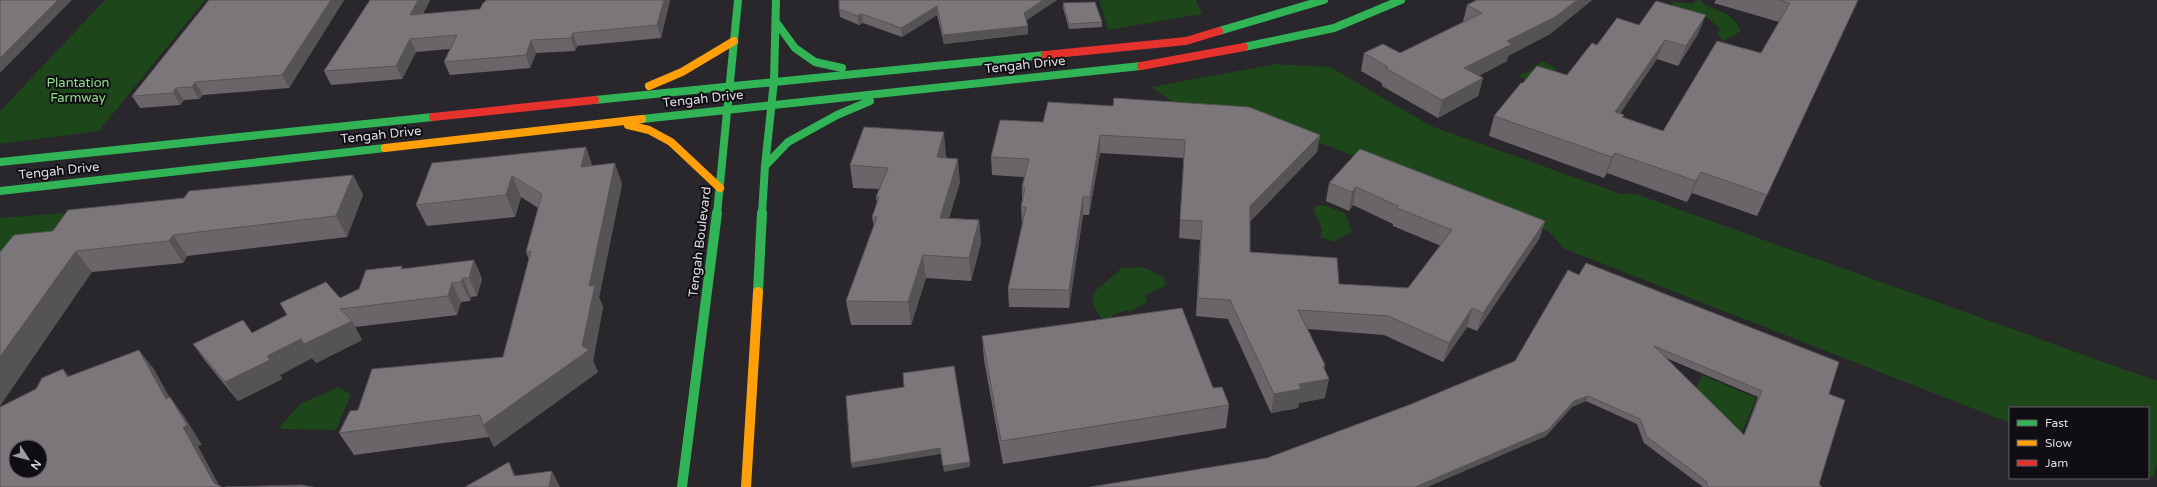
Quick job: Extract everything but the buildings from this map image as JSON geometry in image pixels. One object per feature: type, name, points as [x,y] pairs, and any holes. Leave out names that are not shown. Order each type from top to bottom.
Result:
[{"type":"street","name":"Tengah Boulevard","points":[[682,487],[720,188],[729,109],[738,0]]},
{"type":"street","points":[[746,487],[765,166],[774,81],[776,0]]},
{"type":"street","name":"Tengah Drive","points":[[0,162],[731,85],[1186,41],[1324,0]]},
{"type":"street","name":"Tengah Drive","points":[[0,191],[771,104],[1110,69],[1197,57],[1334,28],[1401,0]]},
{"type":"street","points":[[776,22],[795,48],[815,62],[860,72]]},
{"type":"street","points":[[597,100],[664,82],[689,69],[734,41]]},
{"type":"street","points":[[765,166],[788,142],[837,115],[889,92]]},
{"type":"street","points":[[612,122],[651,130],[671,142],[689,156],[720,188]]},
{"type":"green space","name":"Plantation Farmway","points":[[105,0],[205,0],[99,131],[0,144],[0,111]]},
{"type":"green space","points":[[1099,0],[1196,0],[1202,14],[1108,30]]},
{"type":"green space","points":[[1700,0],[1711,8],[1727,14],[1732,18],[1741,31],[1724,41],[1717,34],[1720,29],[1707,17],[1673,7],[1673,3],[1667,1],[1693,4],[1695,1]]},
{"type":"green space","points":[[1542,61],[1556,68],[1555,79],[1537,84],[1519,77],[1522,73],[1527,73]]},
{"type":"green space","points":[[1276,64],[1330,67],[1431,126],[1621,194],[1636,194],[2157,381],[2157,464],[2153,478],[2149,476],[2149,407],[2009,407],[2009,423],[1565,249],[1547,230],[1250,116],[1187,112],[1151,87]]},
{"type":"green space","points":[[1317,205],[1326,206],[1345,213],[1352,231],[1334,242],[1320,237],[1322,229],[1313,210]]},
{"type":"green space","points":[[102,210],[0,267],[0,218]]},
{"type":"green space","points":[[1143,267],[1164,277],[1165,286],[1145,295],[1147,302],[1130,312],[1128,310],[1112,315],[1112,320],[1101,318],[1092,303],[1095,291],[1122,268]]},
{"type":"green space","points":[[1702,375],[1756,398],[1740,437],[1694,392]]},
{"type":"green space","points":[[338,387],[351,394],[336,430],[278,429],[300,404]]},
{"type":"traffic: fast","points":[[682,487],[720,188],[738,0]]},
{"type":"traffic: fast","points":[[758,292],[765,166],[774,81],[776,0]]},
{"type":"traffic: fast","points":[[1219,31],[1324,0]]},
{"type":"traffic: fast","points":[[1244,47],[1334,28],[1401,0]]},
{"type":"traffic: fast","points":[[776,22],[795,48],[815,62],[842,68]]},
{"type":"traffic: fast","points":[[595,100],[1045,55]]},
{"type":"traffic: fast","points":[[642,119],[1141,66]]},
{"type":"traffic: fast","points":[[765,166],[788,142],[837,115],[870,101]]},
{"type":"traffic: fast","points":[[0,162],[433,117]]},
{"type":"traffic: fast","points":[[0,191],[385,148]]},
{"type":"traffic: slow","points":[[649,86],[682,72],[734,41]]},
{"type":"traffic: slow","points":[[385,148],[642,119]]},
{"type":"traffic: slow","points":[[628,125],[649,130],[671,142],[720,188]]},
{"type":"traffic: slow","points":[[746,487],[758,292]]},
{"type":"traffic: jam","points":[[1045,55],[1186,41],[1219,31]]},
{"type":"traffic: jam","points":[[1141,66],[1197,57],[1244,47]]},
{"type":"traffic: jam","points":[[433,117],[595,100]]}]
